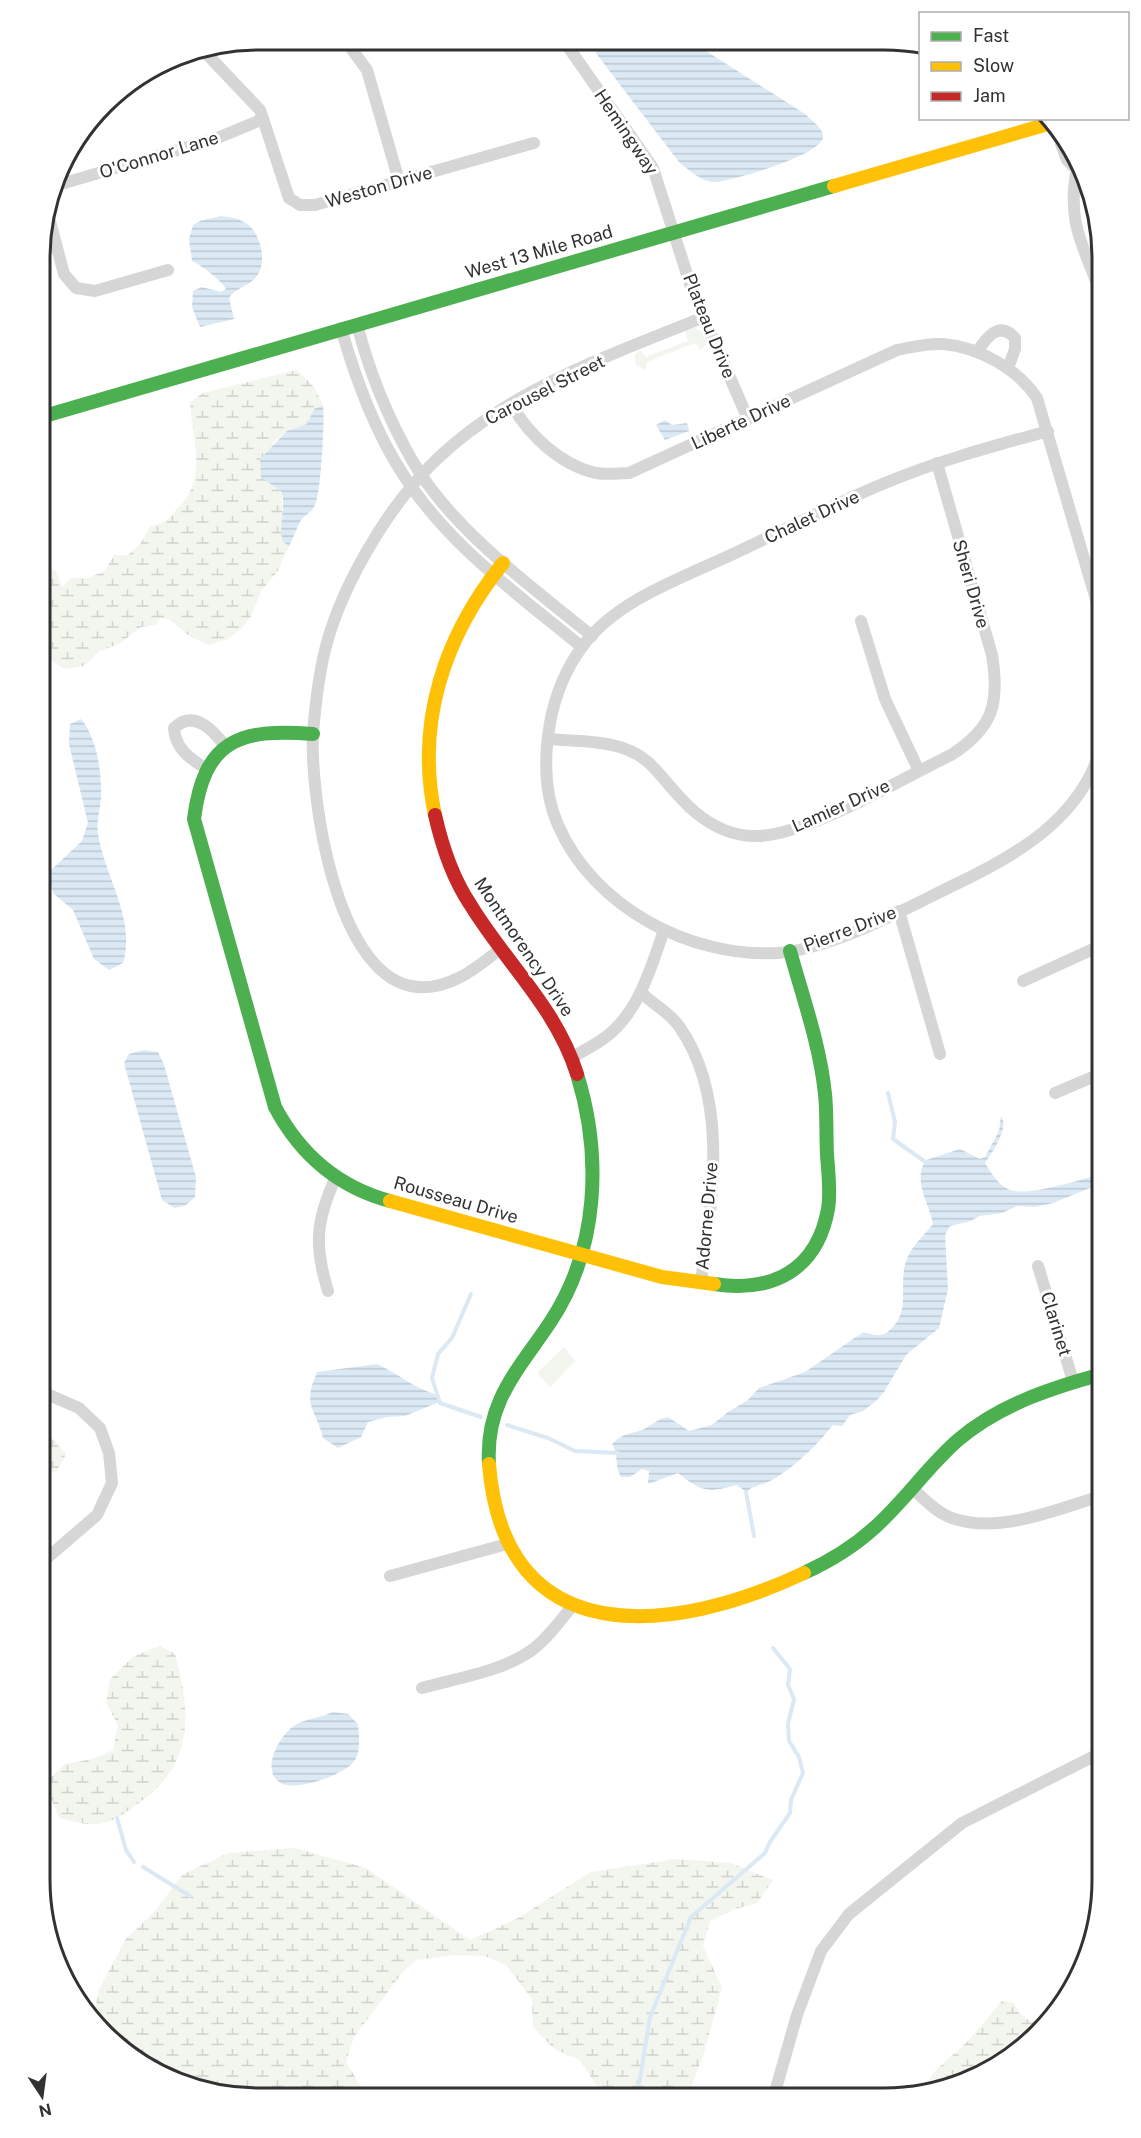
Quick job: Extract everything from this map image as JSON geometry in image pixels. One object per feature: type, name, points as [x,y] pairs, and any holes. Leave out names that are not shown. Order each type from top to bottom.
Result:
[{"type":"street","points":[[352,50],[367,70],[399,181]]},
{"type":"street","name":"Hemingway","points":[[570,50],[653,168],[674,231]]},
{"type":"street","name":"Weston Drive","points":[[209,56],[260,110],[289,198],[300,205],[315,205],[534,143]]},
{"type":"street","name":"O'Connor Lane","points":[[63,183],[215,139],[263,119]]},
{"type":"street","name":"West 13 Mile Road","points":[[50,414],[1044,125]]},
{"type":"street","points":[[1076,181],[1072,204],[1074,224],[1092,261]]},
{"type":"street","points":[[52,228],[64,274],[76,288],[95,291],[168,270]]},
{"type":"street","name":"Plateau Drive","points":[[674,231],[692,290],[748,419]]},
{"type":"street","name":"Carousel Street","points":[[500,949],[478,967],[460,977],[439,985],[411,986],[394,980],[376,965],[360,944],[341,904],[322,845],[313,734],[323,658],[340,608],[356,571],[376,536],[422,475],[454,444],[492,414],[572,372],[704,317]]},
{"type":"street","points":[[357,324],[387,411],[422,475],[450,510],[503,563],[592,636]]},
{"type":"street","points":[[341,328],[372,418],[399,468],[413,488],[438,520],[494,575],[582,647]]},
{"type":"street","points":[[976,352],[992,333],[1000,330],[1009,332],[1015,338],[1015,349],[1008,368]]},
{"type":"street","name":"Liberte Drive","points":[[511,404],[518,417],[554,454],[577,467],[598,473],[639,470],[897,350],[943,344],[976,352],[1008,368],[1026,383],[1037,398],[1092,584]]},
{"type":"street","name":"Chalet Drive","points":[[592,636],[621,611],[652,592],[886,482],[937,463],[1048,431]]},
{"type":"street","name":"Sheri Drive","points":[[937,463],[992,655],[996,681],[992,706]]},
{"type":"street","name":"Montmorency Drive","points":[[503,563],[471,606],[454,639],[432,711],[430,752],[434,811],[451,867],[466,899],[500,949],[546,1008],[571,1058],[589,1117],[593,1173],[585,1239],[567,1293],[555,1315],[514,1369],[497,1407],[491,1436],[489,1485],[493,1510],[507,1544],[531,1573],[573,1605],[632,1620],[671,1617],[753,1595],[785,1584],[820,1567],[869,1533],[913,1489],[938,1459],[970,1430],[1017,1402],[1091,1377]]},
{"type":"street","points":[[861,621],[885,699],[919,771]]},
{"type":"street","name":"Pierre Drive","points":[[592,636],[582,647],[564,676],[553,710],[546,773],[550,799],[558,825],[586,869],[624,906],[664,930],[693,942],[734,950],[790,951],[829,941],[899,911],[1024,848],[1053,826],[1092,779]]},
{"type":"street","name":"Lamier Drive","points":[[548,739],[612,745],[633,751],[649,763],[675,796],[715,827],[748,836],[776,834],[801,827],[951,755],[981,732],[992,706]]},
{"type":"street","points":[[205,768],[180,748],[174,728],[180,722],[191,719],[204,724],[226,747]]},
{"type":"street","name":"Rousseau Drive","points":[[313,734],[267,731],[235,740],[212,757],[205,768],[195,792],[194,819],[275,1107],[286,1128],[306,1153],[335,1179],[385,1200],[662,1277],[733,1287],[768,1284],[797,1269],[822,1235],[829,1206],[825,1093],[816,1045],[790,951]]},
{"type":"street","points":[[899,911],[940,1054]]},
{"type":"street","points":[[571,1058],[605,1038],[635,1003],[664,930]]},
{"type":"street","points":[[1023,981],[1092,950]]},
{"type":"street","name":"Adorne Drive","points":[[641,992],[666,1010],[679,1027],[696,1057],[704,1082],[711,1125],[713,1166],[712,1200],[701,1282]]},
{"type":"street","points":[[1055,1093],[1091,1077]]},
{"type":"street","points":[[328,1291],[320,1263],[317,1239],[321,1212],[335,1179]]},
{"type":"street","name":"Clarinet","points":[[1038,1266],[1073,1381]]},
{"type":"street","points":[[50,1395],[79,1408],[100,1428],[109,1453],[112,1483],[97,1515],[50,1556]]},
{"type":"street","points":[[913,1489],[931,1506],[949,1517],[979,1524],[1009,1522],[1091,1499]]},
{"type":"street","points":[[390,1576],[507,1544]]},
{"type":"street","points":[[422,1688],[508,1662],[523,1654],[550,1634],[573,1605]]},
{"type":"street","points":[[776,2088],[797,2015],[821,1951],[849,1914],[962,1823],[1091,1758]]},
{"type":"green space","points":[[694,328],[702,331],[707,338],[706,345],[701,350],[695,343],[647,362],[646,370],[636,365],[635,355],[640,350],[646,357],[688,341],[685,331]]},
{"type":"green space","points":[[297,370],[314,387],[323,405],[314,409],[307,424],[287,431],[273,443],[273,486],[282,492],[283,542],[289,546],[277,572],[261,591],[251,616],[242,628],[228,639],[208,645],[186,634],[171,620],[160,618],[156,625],[141,627],[119,644],[99,651],[84,666],[65,669],[50,660],[50,568],[56,571],[62,587],[71,578],[88,578],[105,571],[114,555],[128,555],[141,543],[150,526],[161,524],[179,507],[188,496],[196,471],[190,402],[203,393]]},
{"type":"green space","points":[[564,1347],[575,1361],[550,1387],[537,1373]]},
{"type":"green space","points":[[50,1434],[66,1454],[57,1471],[50,1473]]},
{"type":"green space","points":[[160,1646],[175,1654],[181,1676],[185,1718],[184,1738],[178,1756],[169,1774],[155,1790],[127,1812],[112,1820],[101,1824],[91,1824],[59,1818],[50,1796],[50,1778],[65,1764],[93,1759],[113,1750],[118,1725],[106,1703],[110,1679],[134,1656]]},
{"type":"green space","points":[[295,1848],[366,1868],[470,1940],[518,1918],[591,1872],[676,1859],[730,1863],[773,1880],[757,1903],[735,1909],[710,1921],[703,1946],[722,1988],[703,2056],[691,2088],[598,2088],[580,2060],[554,2049],[533,2027],[532,1999],[506,1965],[485,1956],[456,1955],[416,1960],[402,1973],[354,2037],[346,2062],[362,2088],[231,2087],[191,2077],[166,2067],[120,2037],[95,2010],[99,1990],[125,1940],[156,1910],[182,1875],[228,1853]]},
{"type":"green space","points":[[1002,2001],[1014,2003],[1024,2017],[1035,2022],[1021,2037],[975,2067],[928,2083],[935,2071],[968,2041]]},
{"type":"shaded area","points":[[602,50],[705,50],[805,114],[821,130],[823,136],[820,143],[810,151],[757,172],[715,182],[700,178],[679,162],[595,52]]},
{"type":"shaded area","points":[[221,216],[239,220],[250,226],[261,246],[262,262],[257,276],[229,298],[234,319],[200,327],[192,307],[193,291],[202,287],[221,292],[226,289],[221,282],[192,261],[189,239],[193,225]]},
{"type":"shaded area","points":[[323,405],[319,489],[313,509],[301,520],[289,546],[283,542],[282,536],[282,492],[261,477],[260,459],[287,431],[307,424],[314,409]]},
{"type":"shaded area","points":[[665,420],[672,425],[687,423],[689,431],[665,440],[656,425]]},
{"type":"shaded area","points":[[81,719],[95,746],[101,788],[98,834],[126,930],[123,963],[109,970],[94,959],[73,910],[54,894],[50,885],[50,871],[82,841],[88,823],[69,744],[70,724]]},
{"type":"shaded area","points":[[144,1050],[158,1052],[164,1065],[196,1177],[195,1197],[186,1205],[175,1208],[162,1200],[124,1063],[129,1054]]},
{"type":"shaded area","points":[[1001,1116],[1002,1133],[985,1163],[1002,1186],[1019,1192],[1029,1191],[1091,1177],[1091,1187],[1053,1203],[1035,1207],[1017,1206],[1002,1213],[979,1216],[971,1221],[950,1226],[945,1235],[948,1289],[939,1328],[906,1355],[876,1401],[863,1411],[850,1415],[842,1426],[833,1425],[805,1455],[772,1480],[746,1492],[737,1485],[705,1489],[693,1484],[678,1473],[648,1484],[649,1471],[642,1469],[630,1477],[621,1477],[612,1444],[620,1437],[642,1430],[668,1417],[689,1431],[712,1425],[748,1400],[759,1388],[805,1372],[862,1333],[882,1335],[887,1333],[898,1321],[901,1313],[904,1270],[908,1255],[933,1224],[921,1184],[922,1168],[926,1160],[960,1149],[980,1159],[985,1157],[999,1131]]},
{"type":"shaded area","points":[[377,1364],[435,1394],[439,1402],[405,1416],[387,1417],[368,1422],[361,1437],[338,1448],[323,1438],[311,1406],[310,1393],[317,1372]]},
{"type":"shaded area","points":[[333,1712],[348,1714],[358,1724],[359,1747],[355,1760],[350,1766],[319,1781],[296,1785],[279,1782],[274,1776],[272,1762],[285,1734],[295,1725]]},
{"type":"waterway","points":[[888,1093],[895,1122],[893,1139],[924,1161]]},
{"type":"waterway","points":[[471,1294],[452,1338],[438,1354],[432,1378],[440,1403],[481,1417]]},
{"type":"waterway","points":[[507,1425],[548,1438],[575,1451],[618,1453]]},
{"type":"waterway","points":[[746,1492],[754,1536]]},
{"type":"waterway","points":[[639,2088],[650,2017],[691,1917],[765,1853],[790,1813],[791,1800],[803,1773],[799,1757],[789,1741],[788,1724],[794,1699],[788,1685],[790,1669],[773,1648]]},
{"type":"waterway","points":[[117,1818],[126,1850],[134,1862]]},
{"type":"waterway","points":[[143,1867],[190,1896]]},
{"type":"traffic: fast","points":[[50,414],[834,186]]},
{"type":"traffic: fast","points":[[313,734],[265,734],[245,737],[229,745],[217,756],[206,772],[199,792],[194,819],[275,1107],[296,1140],[322,1166],[354,1187],[390,1201]]},
{"type":"traffic: fast","points":[[714,1284],[755,1285],[789,1273],[803,1262],[814,1248],[828,1209],[826,1101],[823,1076],[790,951]]},
{"type":"traffic: fast","points":[[489,1464],[489,1442],[499,1403],[507,1386],[567,1293],[579,1263],[587,1232],[591,1200],[590,1136],[577,1074]]},
{"type":"traffic: fast","points":[[804,1573],[840,1554],[865,1536],[895,1508],[947,1450],[974,1428],[1026,1399],[1091,1377]]},
{"type":"traffic: slow","points":[[834,186],[1044,125]]},
{"type":"traffic: slow","points":[[435,815],[430,780],[429,747],[432,713],[440,681],[465,620],[503,563]]},
{"type":"traffic: slow","points":[[390,1201],[662,1277],[714,1284]]},
{"type":"traffic: slow","points":[[489,1464],[501,1526],[526,1570],[561,1598],[603,1613],[651,1616],[702,1609],[753,1594],[804,1573]]},
{"type":"traffic: jam","points":[[435,815],[448,861],[464,894],[543,1006],[568,1050],[577,1074]]}]
